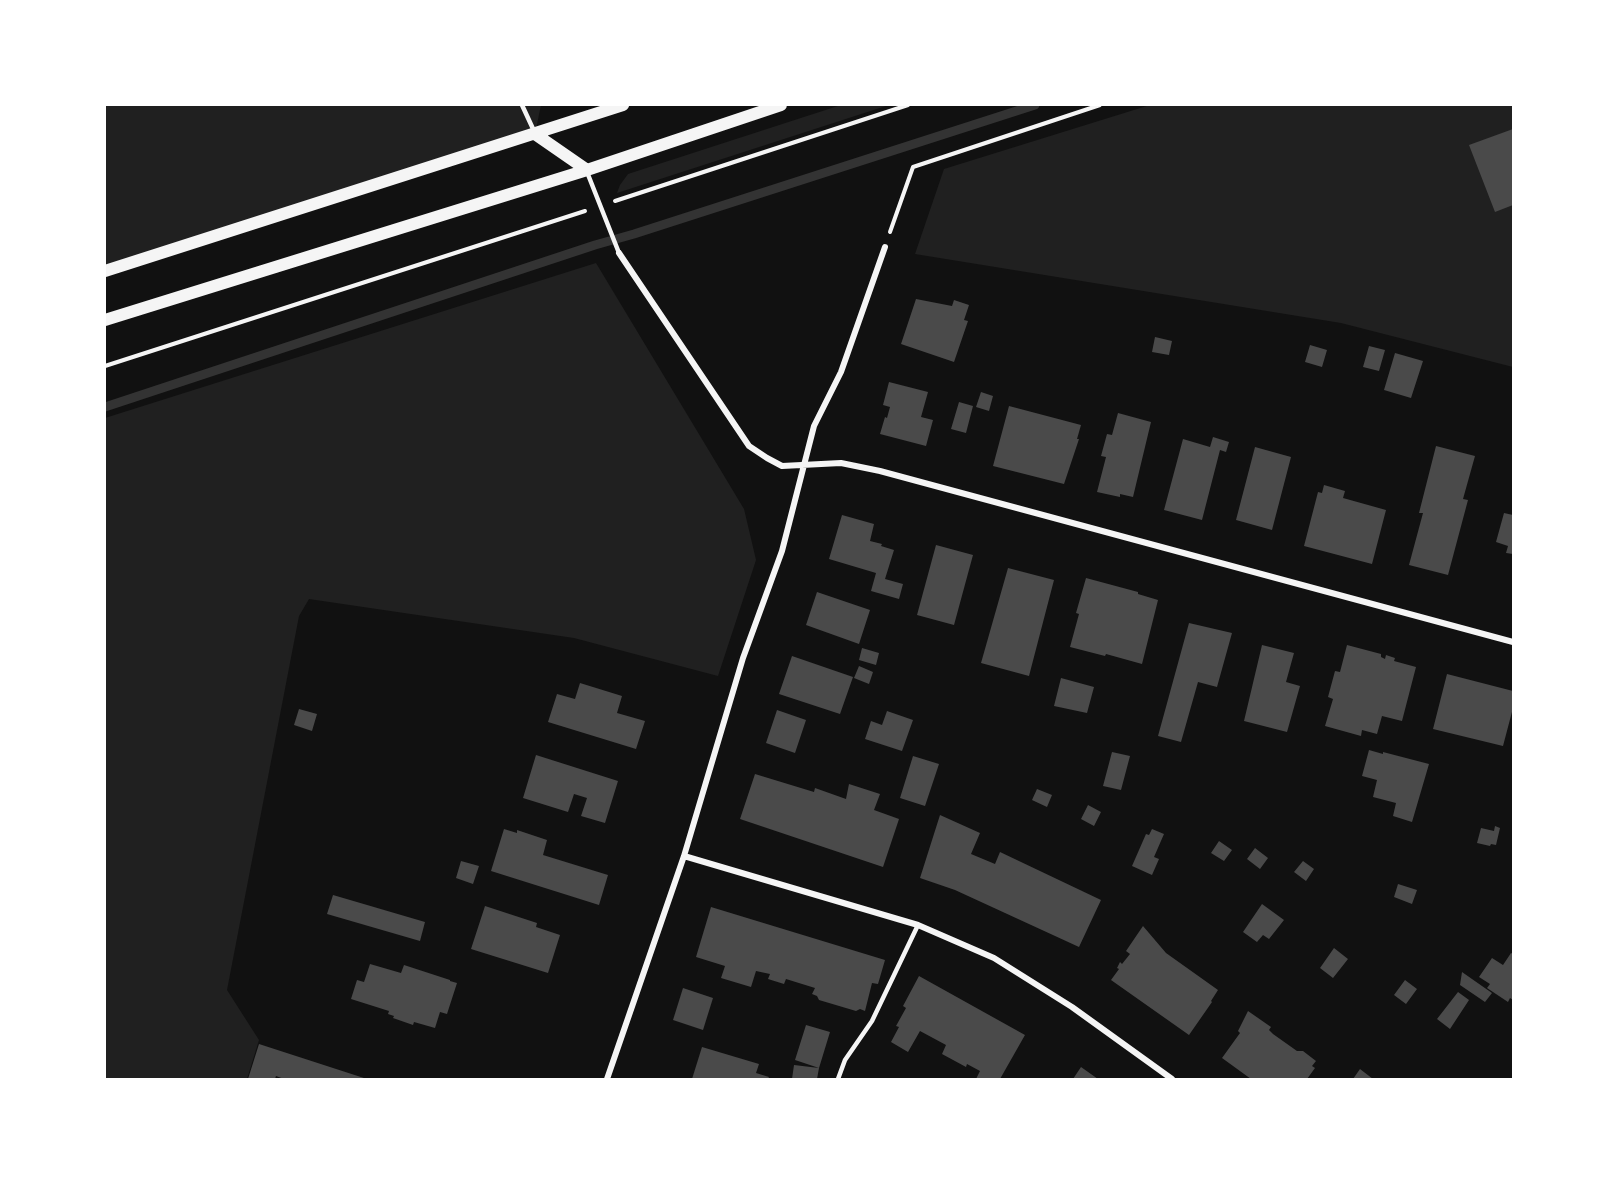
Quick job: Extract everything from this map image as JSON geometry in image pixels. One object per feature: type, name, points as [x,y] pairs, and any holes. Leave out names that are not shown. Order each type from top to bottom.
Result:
[{"type":"main road","points":[[105,271],[622,105]]},
{"type":"main road","points":[[105,320],[587,170],[781,105]]},
{"type":"main road","points":[[535,134],[587,170]]},
{"type":"street","points":[[607,1079],[684,856],[743,657],[782,551],[814,426],[841,372],[885,247]]},
{"type":"street","points":[[619,253],[749,446],[782,466],[841,464],[880,471],[1513,642]]},
{"type":"street","points":[[684,856],[918,925],[994,958],[1072,1007],[1172,1079]]},
{"type":"lane","points":[[522,105],[535,134]]},
{"type":"lane","points":[[587,170],[619,253]]},
{"type":"lane","points":[[838,1079],[845,1060],[872,1021],[918,925]]},
{"type":"path","points":[[105,366],[908,105]]},
{"type":"path","points":[[885,247],[913,167],[1100,105]]},
{"type":"shaded area","points":[[105,105],[541,105],[535,134],[105,271]]},
{"type":"shaded area","points":[[841,105],[889,105],[617,193],[628,174]]},
{"type":"shaded area","points":[[1150,105],[1513,105],[1513,367],[1341,323],[915,254],[944,169]]},
{"type":"shaded area","points":[[596,263],[744,509],[756,560],[718,676],[574,638],[309,599],[299,616],[227,990],[259,1040],[247,1079],[105,1079],[105,418]]},
{"type":"building","points":[[1513,129],[1513,205],[1495,212],[1469,145]]},
{"type":"building","points":[[916,299],[952,306],[954,300],[969,305],[964,320],[968,321],[954,362],[901,344]]},
{"type":"building","points":[[1155,337],[1172,341],[1169,355],[1152,352]]},
{"type":"building","points":[[1310,345],[1327,350],[1322,367],[1305,362]]},
{"type":"building","points":[[1369,346],[1385,350],[1379,371],[1363,367]]},
{"type":"building","points":[[1395,353],[1423,361],[1411,398],[1384,390]]},
{"type":"building","points":[[889,382],[928,392],[921,417],[933,420],[926,446],[880,434],[890,407],[883,405]]},
{"type":"building","points":[[981,392],[993,396],[989,411],[976,407]]},
{"type":"building","points":[[959,402],[973,406],[966,433],[951,429]]},
{"type":"building","points":[[1009,406],[1081,425],[1077,439],[1079,439],[1064,484],[993,466]]},
{"type":"building","points":[[1118,413],[1151,422],[1133,497],[1097,492],[1106,457],[1101,456],[1107,434],[1112,435]]},
{"type":"building","points":[[1213,437],[1229,442],[1226,452],[1220,450],[1202,520],[1164,510],[1183,439],[1210,447]]},
{"type":"building","points":[[1436,446],[1475,456],[1463,499],[1468,500],[1448,575],[1409,565],[1423,513],[1419,513]]},
{"type":"building","points":[[1255,447],[1291,457],[1272,530],[1236,520]]},
{"type":"building","points":[[1324,485],[1345,491],[1343,498],[1386,510],[1372,564],[1304,546],[1318,492],[1322,493]]},
{"type":"building","points":[[1504,513],[1513,515],[1513,554],[1506,553],[1508,546],[1496,542]]},
{"type":"building","points":[[842,515],[874,524],[870,541],[894,550],[885,579],[903,584],[899,599],[871,591],[876,573],[829,559]]},
{"type":"building","points":[[936,545],[973,555],[954,625],[917,615]]},
{"type":"building","points":[[1008,568],[1054,580],[1029,676],[981,663]]},
{"type":"building","points":[[1086,578],[1138,592],[1138,594],[1158,600],[1142,664],[1070,647],[1079,614],[1076,613]]},
{"type":"building","points":[[817,592],[870,610],[859,644],[806,625]]},
{"type":"building","points":[[1189,623],[1232,633],[1217,687],[1198,682],[1181,742],[1158,736]]},
{"type":"building","points":[[1262,645],[1294,653],[1286,682],[1300,686],[1287,732],[1244,721]]},
{"type":"building","points":[[1347,645],[1381,654],[1381,657],[1385,659],[1386,655],[1395,658],[1394,661],[1416,667],[1402,721],[1382,716],[1377,734],[1362,730],[1361,736],[1325,726],[1333,699],[1328,697],[1335,671],[1340,672]]},
{"type":"building","points":[[862,648],[879,653],[876,665],[859,660]]},
{"type":"building","points":[[792,656],[853,677],[840,714],[779,694]]},
{"type":"building","points":[[859,666],[873,672],[869,684],[854,678]]},
{"type":"building","points":[[1447,674],[1513,691],[1513,708],[1503,746],[1433,729]]},
{"type":"building","points":[[1061,678],[1094,687],[1087,713],[1054,706]]},
{"type":"building","points":[[580,683],[622,696],[617,713],[645,721],[636,749],[548,722],[557,694],[575,699]]},
{"type":"building","points":[[299,709],[317,714],[312,731],[294,725]]},
{"type":"building","points":[[777,710],[806,720],[795,753],[766,743]]},
{"type":"building","points":[[887,711],[913,720],[902,751],[865,739],[871,721],[882,725]]},
{"type":"building","points":[[1369,750],[1429,764],[1412,822],[1393,816],[1396,803],[1373,797],[1377,780],[1362,776]]},
{"type":"building","points":[[1112,752],[1130,756],[1121,790],[1103,786]]},
{"type":"building","points":[[536,755],[618,781],[605,823],[581,816],[587,798],[574,794],[568,812],[523,798]]},
{"type":"building","points":[[913,756],[939,764],[925,806],[900,798]]},
{"type":"building","points":[[755,774],[814,792],[815,788],[846,799],[849,784],[880,794],[874,810],[899,819],[883,867],[740,819]]},
{"type":"building","points":[[1037,789],[1052,795],[1047,807],[1032,800]]},
{"type":"building","points":[[1088,805],[1101,812],[1094,826],[1081,819]]},
{"type":"building","points":[[940,815],[980,833],[971,854],[995,864],[1000,852],[1101,900],[1079,947],[955,890],[920,878]]},
{"type":"building","points":[[1495,826],[1500,828],[1496,845],[1477,843],[1481,828],[1494,831]]},
{"type":"building","points":[[504,829],[517,833],[517,830],[547,840],[543,855],[608,875],[599,905],[491,871]]},
{"type":"building","points":[[1152,829],[1164,834],[1154,857],[1159,859],[1152,875],[1132,866],[1146,834],[1149,835]]},
{"type":"building","points":[[1219,841],[1232,850],[1224,861],[1211,853]]},
{"type":"building","points":[[1255,848],[1268,858],[1260,869],[1247,859]]},
{"type":"building","points":[[461,861],[479,866],[473,884],[456,878]]},
{"type":"building","points":[[1303,861],[1314,869],[1306,881],[1294,872]]},
{"type":"building","points":[[1398,884],[1417,890],[1412,904],[1394,897]]},
{"type":"building","points":[[333,895],[425,922],[420,941],[327,914]]},
{"type":"building","points":[[1262,904],[1284,920],[1269,939],[1263,935],[1257,942],[1243,932]]},
{"type":"building","points":[[485,906],[537,923],[536,927],[560,935],[548,973],[471,949]]},
{"type":"building","points":[[711,907],[885,960],[878,984],[872,983],[865,1011],[860,1009],[856,1011],[819,1000],[812,994],[815,988],[786,979],[784,984],[768,979],[770,974],[756,971],[751,987],[721,978],[725,966],[696,957]]},
{"type":"building","points":[[1143,926],[1166,953],[1218,990],[1189,1035],[1111,980],[1119,969],[1117,968],[1120,962],[1122,964],[1130,954],[1126,951]]},
{"type":"building","points":[[1334,948],[1348,959],[1333,978],[1320,968]]},
{"type":"building","points":[[1511,953],[1513,954],[1513,1000],[1510,998],[1508,1002],[1487,988],[1490,984],[1479,977],[1492,958],[1503,965]]},
{"type":"building","points":[[370,964],[401,973],[404,965],[457,983],[447,1014],[440,1012],[435,1028],[414,1022],[413,1025],[393,1018],[394,1016],[388,1014],[389,1011],[351,999],[357,980],[364,982]]},
{"type":"building","points":[[1462,972],[1492,993],[1485,1002],[1460,985]]},
{"type":"building","points":[[919,976],[1025,1035],[1000,1079],[976,1079],[980,1071],[967,1064],[966,1067],[942,1054],[946,1045],[920,1031],[908,1052],[891,1042],[899,1027],[896,1026],[906,1008],[903,1006]]},
{"type":"building","points":[[1405,980],[1417,989],[1406,1004],[1394,995]]},
{"type":"building","points":[[683,988],[713,998],[703,1030],[673,1020]]},
{"type":"building","points":[[1458,992],[1469,1000],[1450,1029],[1437,1019]]},
{"type":"building","points":[[1248,1011],[1271,1027],[1269,1030],[1273,1034],[1316,1061],[1312,1066],[1315,1068],[1307,1079],[1251,1079],[1222,1058],[1240,1033],[1238,1031]]},
{"type":"building","points":[[806,1025],[830,1032],[819,1068],[795,1060]]},
{"type":"building","points":[[259,1044],[367,1079],[284,1079],[276,1076],[275,1079],[248,1079]]},
{"type":"building","points":[[702,1047],[759,1064],[756,1073],[769,1077],[768,1079],[692,1079]]},
{"type":"building","points":[[794,1065],[819,1068],[817,1079],[792,1079]]},
{"type":"building","points":[[1081,1067],[1098,1079],[1073,1079]]},
{"type":"building","points":[[1360,1069],[1373,1079],[1353,1079]]},
{"type":"waterway","points":[[105,407],[595,245],[1035,105]]}]
